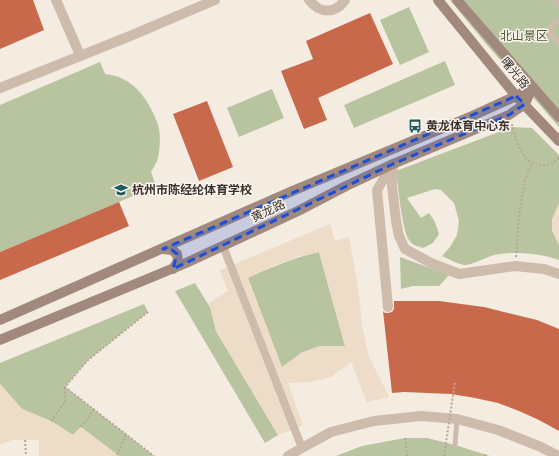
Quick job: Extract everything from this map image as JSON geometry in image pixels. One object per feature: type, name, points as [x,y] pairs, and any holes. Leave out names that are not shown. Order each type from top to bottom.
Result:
[{"type":"main road","name":"曙光路","points":[[438,0],[516,96],[559,142]]},
{"type":"main road","name":"曙光路","points":[[457,0],[559,118]]},
{"type":"main road","name":"黄龙路","points":[[0,320],[290,192],[472,116],[532,87]]},
{"type":"main road","points":[[525,104],[532,87]]},
{"type":"main road","name":"黄龙路","points":[[0,340],[173,269],[298,211],[393,164],[509,115],[525,104]]},
{"type":"main road","points":[[163,249],[172,250],[177,254],[178,261],[173,269]]},
{"type":"street","points":[[56,0],[80,55]]},
{"type":"street","points":[[0,88],[215,0]]},
{"type":"street","points":[[309,0],[314,6],[327,11],[340,6],[345,0]]},
{"type":"street","points":[[388,307],[377,190],[393,164]]},
{"type":"street","points":[[393,164],[392,186],[396,221],[399,236],[405,249],[431,263],[459,274],[515,266],[544,269],[559,274]]},
{"type":"street","points":[[223,246],[302,448]]},
{"type":"street","points":[[288,456],[331,432],[374,421],[421,416],[457,419],[498,430],[541,447],[558,456]]},
{"type":"lane","points":[[554,0],[559,5]]},
{"type":"lane","points":[[559,20],[550,27],[551,35],[559,43]]},
{"type":"lane","points":[[455,445],[457,419]]},
{"type":"path","points":[[509,115],[519,145],[527,159],[532,163],[543,166],[553,163],[559,157]]},
{"type":"path","points":[[515,266],[519,214],[525,180],[532,163]]},
{"type":"path","points":[[51,421],[65,402],[65,387],[87,361],[148,312]]},
{"type":"path","points":[[444,456],[455,382]]},
{"type":"path","points":[[65,387],[152,455]]},
{"type":"path","points":[[80,427],[94,409]]},
{"type":"path","points":[[117,455],[126,434]]},
{"type":"path","points":[[405,438],[407,456]]},
{"type":"path","points":[[25,440],[26,456]]},
{"type":"highlighted area","points":[[516,96],[525,104],[509,115],[393,164],[173,269],[177,254],[172,250],[163,249]]},
{"type":"green space","name":"北山景区","points":[[450,0],[559,0],[559,127],[487,45]]},
{"type":"green space","points":[[409,7],[429,52],[400,65],[380,20]]},
{"type":"green space","points":[[445,61],[455,85],[354,128],[344,105]]},
{"type":"green space","points":[[100,62],[105,74],[121,78],[135,87],[145,98],[152,111],[158,125],[160,137],[158,158],[151,172],[156,186],[0,252],[0,105]]},
{"type":"green space","points":[[272,89],[284,118],[239,137],[227,108]]},
{"type":"green space","points":[[512,127],[532,128],[559,155],[559,260],[535,254],[510,253],[494,255],[472,264],[465,265],[456,263],[442,256],[450,247],[457,235],[459,221],[454,203],[441,190],[435,189],[407,198],[421,218],[429,213],[435,222],[439,234],[433,243],[423,248],[412,243],[409,240],[404,227],[396,171]]},
{"type":"green space","points":[[319,252],[345,346],[320,346],[301,353],[282,368],[248,278],[283,263]]},
{"type":"green space","points":[[400,257],[449,275],[439,286],[413,286],[401,289]]},
{"type":"green space","points":[[195,283],[211,309],[216,331],[278,435],[265,443],[175,291]]},
{"type":"green space","points":[[144,304],[148,312],[87,361],[65,387],[154,456],[119,456],[81,427],[73,435],[51,421],[22,409],[0,384],[0,363]]},
{"type":"green space","points":[[405,438],[427,438],[490,456],[336,456],[362,446]]},
{"type":"shaded area","points":[[559,203],[559,245],[552,231],[552,219]]},
{"type":"shaded area","points":[[330,224],[335,241],[349,237],[358,288],[363,331],[369,357],[389,397],[367,402],[351,362],[331,377],[311,382],[288,383],[303,425],[278,435],[216,331],[209,303],[228,291],[220,270]],"holes":[[[319,252],[345,346],[320,346],[301,353],[282,367],[248,278],[299,256]]]},
{"type":"shaded area","points":[[0,384],[22,409],[51,421],[73,435],[81,427],[119,456],[39,456],[39,440],[12,440],[0,445]]},
{"type":"building","points":[[0,0],[33,0],[44,30],[0,49]]},
{"type":"building","points":[[370,13],[393,64],[318,98],[327,120],[304,129],[281,71],[313,59],[306,41]]},
{"type":"building","points":[[207,101],[233,167],[199,181],[173,114]]},
{"type":"building","points":[[119,202],[129,226],[0,280],[0,252]]},
{"type":"building","points":[[394,301],[439,301],[484,307],[537,320],[559,329],[559,431],[539,420],[498,403],[451,394],[404,392],[392,393],[383,311],[385,313],[392,312],[394,309]]},
{"type":"place","name":"黄龙体育中心东","points":[[415,126]]},
{"type":"place","name":"杭州市陈经纶体育学校","points":[[121,190]]}]
